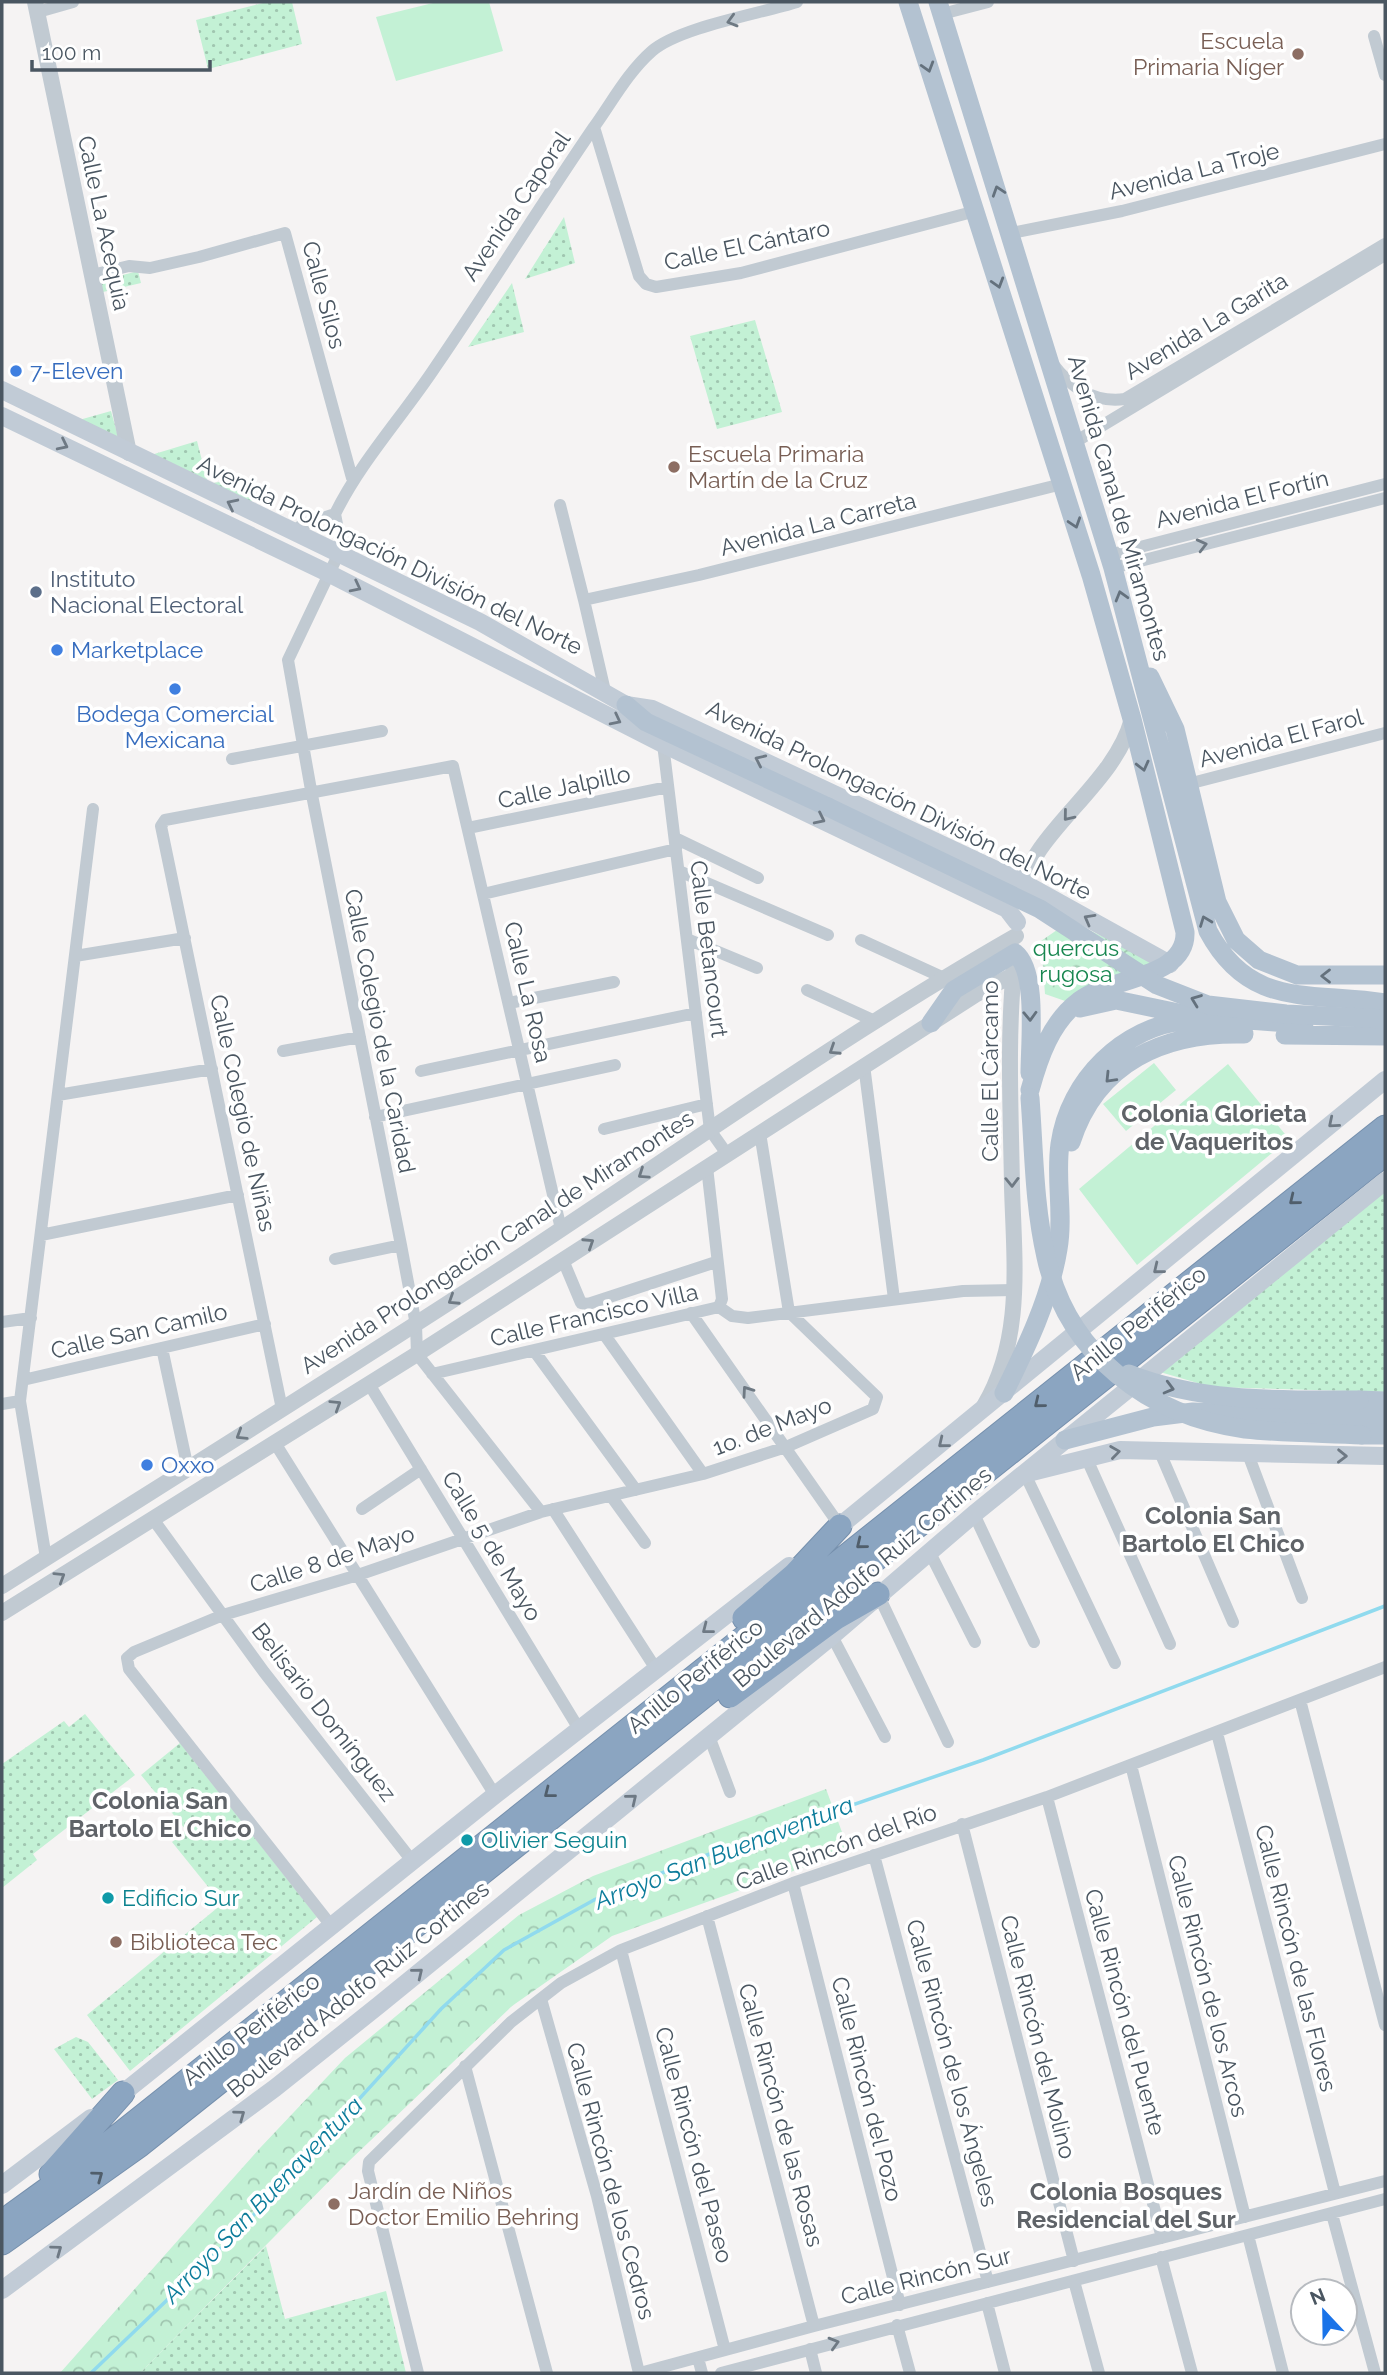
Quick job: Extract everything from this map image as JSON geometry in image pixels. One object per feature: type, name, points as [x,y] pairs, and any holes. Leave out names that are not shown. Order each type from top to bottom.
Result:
[{"type":"highway","name":"Anillo Periférico","points":[[10,2216],[105,2145],[1385,1127]]},
{"type":"highway","name":"Anillo Periférico","points":[[2,2244],[141,2145],[1385,1154]]},
{"type":"highway","points":[[640,1720],[691,1663],[794,1575],[840,1526]]},
{"type":"highway","points":[[612,1770],[679,1733],[836,1618],[878,1594]]},
{"type":"highway","points":[[10,2216],[124,2093]]},
{"type":"main road","name":"Avenida Canal de Miramontes","points":[[908,2],[1062,484],[1132,719],[1185,932],[1182,950],[1171,964]]},
{"type":"main road","name":"Avenida Canal de Miramontes","points":[[940,8],[1111,562],[1208,930],[1227,959],[1245,975],[1268,989],[1289,995],[1385,1003]]},
{"type":"main road","name":"Avenida Prolongación División del Norte","points":[[2,390],[485,625],[626,705],[653,709],[1022,882],[1171,964]]},
{"type":"main road","name":"Avenida Prolongación División del Norte","points":[[2,416],[250,534],[663,744],[1007,909],[1016,937]]},
{"type":"main road","points":[[250,534],[262,528],[260,517]]},
{"type":"main road","points":[[274,546],[273,534],[288,531]]},
{"type":"main road","points":[[470,646],[485,625]]},
{"type":"main road","points":[[1139,662],[1170,716],[1217,902],[1229,928],[1243,947],[1268,965],[1297,975],[1385,975]]},
{"type":"main road","points":[[626,705],[646,722],[1040,909],[1079,931],[1117,960],[1157,985],[1208,1004],[1385,1022]]},
{"type":"main road","points":[[985,898],[999,886],[1000,872]]},
{"type":"main road","points":[[923,1028],[954,990],[1016,937],[1028,977],[1030,1094],[1040,1228],[1055,1291],[1083,1342],[1105,1365],[1161,1404],[1192,1417],[1246,1429],[1385,1435]]},
{"type":"main road","points":[[1030,1094],[1043,1051],[1056,1024],[1071,1007],[1096,990],[1171,964]]},
{"type":"main road","points":[[1056,1024],[1083,1006],[1116,1000],[1155,1006],[1204,1019]]},
{"type":"main road","points":[[1004,1393],[1032,1331],[1056,1263],[1060,1232],[1060,1146],[1066,1118],[1076,1093],[1091,1073],[1117,1049],[1148,1030],[1174,1022],[1204,1019],[1385,1022]]},
{"type":"main road","points":[[1059,1191],[1072,1139],[1090,1101],[1121,1066],[1167,1043],[1220,1033],[1385,1036]]},
{"type":"main road","points":[[2,2185],[124,2093],[495,1795],[840,1526],[1385,1080]]},
{"type":"main road","name":"Boulevard Adolfo Ruiz Cortines","points":[[2,2290],[275,2088],[832,1636],[929,1551],[1385,1181]]},
{"type":"main road","points":[[1105,1365],[1191,1394],[1237,1399],[1385,1401]]},
{"type":"main road","points":[[1065,1440],[1153,1418],[1194,1412],[1385,1419]]},
{"type":"main road","points":[[1025,1474],[1120,1450],[1384,1461]]},
{"type":"street","points":[[36,7],[73,2]]},
{"type":"street","name":"Avenida Caporal","points":[[335,514],[352,478],[416,396],[543,200],[652,51],[667,42],[797,2]]},
{"type":"street","points":[[940,8],[988,2]]},
{"type":"street","name":"Calle La Acequia","points":[[36,7],[129,453]]},
{"type":"street","points":[[1374,36],[1385,75]]},
{"type":"street","name":"Calle El Cántaro","points":[[594,127],[639,276],[646,284],[656,287],[741,273],[976,211]]},
{"type":"street","name":"Avenida La Troje","points":[[1011,233],[1122,211],[1385,144]]},
{"type":"street","name":"Calle Silos","points":[[92,275],[129,266],[150,268],[187,260],[285,233],[352,478]]},
{"type":"street","name":"Avenida La Garita","points":[[1050,361],[1063,376],[1087,394],[1106,400],[1125,399],[1385,244]]},
{"type":"street","name":"Avenida La Garita","points":[[1075,442],[1385,256]]},
{"type":"street","name":"Avenida La Carreta","points":[[584,600],[699,575],[1062,484]]},
{"type":"street","name":"Avenida El Fortín","points":[[1111,562],[1385,484]]},
{"type":"street","name":"Avenida El Fortín","points":[[1111,562],[1385,498]]},
{"type":"street","points":[[560,505],[605,691]]},
{"type":"street","points":[[288,531],[335,514],[341,545],[338,555]]},
{"type":"street","name":"Calle Colegio de la Caridad","points":[[338,555],[289,660],[311,790],[416,1325],[417,1354]]},
{"type":"street","name":"Calle El Cárcamo","points":[[981,1411],[997,1382],[1007,1350],[1014,1290],[1009,1024],[1022,882],[1035,857],[1115,758],[1132,719]]},
{"type":"street","points":[[232,759],[382,731]]},
{"type":"street","name":"Avenida El Farol","points":[[1188,784],[1385,733]]},
{"type":"street","name":"Calle Betancourt","points":[[663,744],[710,1130],[727,1154]]},
{"type":"street","name":"Calle La Rosa","points":[[311,790],[453,766],[561,1229]]},
{"type":"street","name":"Calle Jalpillo","points":[[468,828],[668,787]]},
{"type":"street","name":"Calle Colegio de Niñas","points":[[282,1409],[161,826],[172,817],[311,790]]},
{"type":"street","points":[[46,1558],[20,1401],[93,809]]},
{"type":"street","points":[[483,894],[675,844],[758,878]]},
{"type":"street","points":[[679,872],[828,935]]},
{"type":"street","name":"Avenida Prolongación Canal de Miramontes","points":[[2,1586],[416,1325],[944,978],[1016,937]]},
{"type":"street","points":[[75,956],[186,938]]},
{"type":"street","points":[[687,939],[757,968]]},
{"type":"street","points":[[861,940],[944,978]]},
{"type":"street","points":[[2,1613],[417,1354],[864,1065],[975,995],[1013,975]]},
{"type":"street","points":[[509,1003],[614,982]]},
{"type":"street","points":[[807,990],[877,1022]]},
{"type":"street","points":[[901,1006],[923,1028]]},
{"type":"street","points":[[421,1071],[696,1013]]},
{"type":"street","points":[[283,1051],[360,1037]]},
{"type":"street","points":[[375,1117],[615,1065]]},
{"type":"street","points":[[864,1065],[894,1299]]},
{"type":"street","points":[[58,1095],[212,1069]]},
{"type":"street","points":[[604,1129],[707,1104]]},
{"type":"street","points":[[760,1133],[789,1312]]},
{"type":"street","points":[[707,1167],[722,1299],[719,1307]]},
{"type":"street","points":[[41,1235],[238,1195]]},
{"type":"street","points":[[335,1259],[401,1245]]},
{"type":"street","points":[[563,1260],[577,1296],[581,1303],[588,1304],[716,1262]]},
{"type":"street","name":"Calle Francisco Villa","points":[[432,1374],[719,1307],[732,1316],[748,1318],[963,1291],[1014,1290]]},
{"type":"street","points":[[691,1312],[840,1526]]},
{"type":"street","name":"1o. de Mayo","points":[[547,1511],[703,1474],[786,1447],[873,1409],[877,1397],[789,1312]]},
{"type":"street","points":[[2,1322],[31,1318]]},
{"type":"street","name":"Calle San Camilo","points":[[23,1380],[265,1324]]},
{"type":"street","points":[[604,1334],[703,1474]]},
{"type":"street","points":[[162,1348],[188,1469]]},
{"type":"street","points":[[534,1352],[636,1490]]},
{"type":"street","points":[[417,1354],[547,1511],[656,1669]]},
{"type":"street","name":"Calle 5 de Mayo","points":[[369,1384],[579,1730]]},
{"type":"street","points":[[2,1404],[20,1401]]},
{"type":"street","points":[[275,1443],[495,1795]]},
{"type":"street","points":[[1159,1450],[1233,1622]]},
{"type":"street","points":[[1248,1454],[1302,1598]]},
{"type":"street","points":[[1087,1457],[1170,1644]]},
{"type":"street","points":[[362,1509],[421,1469]]},
{"type":"street","points":[[1025,1474],[1115,1663]]},
{"type":"street","points":[[611,1496],[645,1543]]},
{"type":"street","name":"Calle 8 de Mayo","points":[[332,1928],[129,1669],[127,1658],[134,1652],[223,1615],[358,1575],[547,1511]]},
{"type":"street","points":[[974,1514],[1034,1642]]},
{"type":"street","name":"Belisario Domínguez","points":[[153,1519],[223,1615],[413,1862]]},
{"type":"street","points":[[929,1551],[975,1642]]},
{"type":"street","points":[[878,1594],[948,1742]]},
{"type":"street","points":[[832,1636],[885,1737]]},
{"type":"street","points":[[1384,1667],[1385,1681]]},
{"type":"street","name":"Calle Rincón del Río","points":[[418,2373],[368,2171],[374,2155],[503,2029],[541,1999],[586,1967],[707,1916],[962,1824],[1047,1797],[1384,1667]]},
{"type":"street","points":[[1300,1700],[1385,2025]]},
{"type":"street","name":"Calle Rincón de las Flores","points":[[1217,1733],[1335,2193]]},
{"type":"street","points":[[709,1736],[730,1792]]},
{"type":"street","name":"Calle Rincón de los Arcos","points":[[1131,1765],[1245,2217]]},
{"type":"street","name":"Calle Rincón del Puente","points":[[1047,1797],[1162,2238]]},
{"type":"street","name":"Calle Rincón del Molino","points":[[962,1824],[1074,2261]]},
{"type":"street","name":"Calle Rincón de los Ángeles","points":[[874,1855],[988,2282]]},
{"type":"street","name":"Calle Rincón del Pozo","points":[[793,1884],[900,2305]]},
{"type":"street","name":"Calle Rincón de las Rosas","points":[[707,1916],[814,2326]]},
{"type":"street","name":"Calle Rincón del Paseo","points":[[621,1950],[725,2350]]},
{"type":"street","name":"Calle Rincón de los Cedros","points":[[541,1999],[597,2196],[640,2373]]},
{"type":"street","points":[[466,2066],[547,2373]]},
{"type":"street","points":[[1380,2182],[1383,2199]]},
{"type":"street","name":"Calle Rincón Sur","points":[[640,2373],[1380,2182]]},
{"type":"street","name":"Calle Rincón Sur","points":[[721,2373],[1383,2199]]},
{"type":"street","points":[[1292,2204],[1297,2223]]},
{"type":"street","points":[[1332,2214],[1375,2373]]},
{"type":"street","points":[[1203,2228],[1207,2245]]},
{"type":"street","points":[[1248,2235],[1283,2373]]},
{"type":"street","points":[[1119,2249],[1124,2266]]},
{"type":"street","points":[[1161,2257],[1192,2373]]},
{"type":"street","points":[[1032,2272],[1036,2290]]},
{"type":"street","points":[[1074,2281],[1099,2373]]},
{"type":"street","points":[[942,2293],[947,2312]]},
{"type":"street","points":[[987,2303],[1005,2373]]},
{"type":"street","points":[[857,2315],[862,2335]]},
{"type":"street","points":[[897,2325],[910,2373]]},
{"type":"street","points":[[764,2340],[769,2360]]},
{"type":"street","points":[[810,2349],[816,2373]]},
{"type":"street","points":[[698,2358],[702,2373]]},
{"type":"green space","points":[[267,2],[292,2],[302,44],[208,69],[196,20]]},
{"type":"green space","points":[[437,2],[489,2],[503,51],[396,81],[376,17]]},
{"type":"green space","points":[[564,217],[575,263],[525,279]]},
{"type":"green space","points":[[138,271],[141,283],[103,292],[100,281]]},
{"type":"green space","points":[[512,283],[524,332],[468,347]]},
{"type":"green space","points":[[755,320],[782,412],[717,429],[690,336]]},
{"type":"green space","points":[[111,411],[119,440],[79,420]]},
{"type":"green space","points":[[197,441],[208,484],[246,477],[254,510],[151,455]]},
{"type":"green space","name":"quercus rugosa","points":[[1070,921],[1152,960],[1144,969],[1068,1002],[1045,994],[1041,941]]},
{"type":"green space","points":[[1154,1063],[1176,1090],[1126,1131],[1103,1104]]},
{"type":"green space","points":[[1228,1064],[1289,1139],[1137,1265],[1079,1189]]},
{"type":"green space","points":[[1385,1191],[1385,1392],[1211,1387],[1160,1372]]},
{"type":"green space","points":[[85,1714],[135,1775],[33,1854],[37,1860],[2,1888],[2,1764],[64,1721],[69,1727]]},
{"type":"green space","points":[[180,1743],[317,1917],[130,2071],[87,2015],[222,1904],[172,1842],[186,1830],[141,1775]]},
{"type":"green space","points":[[826,1789],[849,1851],[612,1936],[512,2006],[349,2161],[140,2373],[60,2373],[260,2148],[345,2058],[519,1915],[593,1876]]},
{"type":"green space","points":[[76,2037],[88,2042],[118,2080],[92,2099],[54,2049]]},
{"type":"green space","points":[[266,2246],[285,2319],[386,2291],[406,2373],[140,2373]]},
{"type":"waterway","name":"Arroyo San Buenaventura","points":[[91,2373],[239,2231],[441,2009],[504,1950],[594,1900],[707,1855],[983,1760],[1385,1606]]},
{"type":"place","name":"Escuela Primaria Níger","points":[[1298,54]]},
{"type":"place","name":"7-Eleven","points":[[16,371]]},
{"type":"place","name":"Escuela Primaria Martín de la Cruz","points":[[674,467]]},
{"type":"place","name":"Instituto Nacional Electoral","points":[[36,592]]},
{"type":"place","name":"Marketplace","points":[[57,650]]},
{"type":"place","name":"Bodega Comercial Mexicana","points":[[175,689]]},
{"type":"place","name":"Oxxo","points":[[147,1465]]},
{"type":"place","name":"Olivier Seguin","points":[[467,1840]]},
{"type":"place","name":"Edificio Sur","points":[[108,1898]]},
{"type":"place","name":"Biblioteca Tec","points":[[116,1942]]},
{"type":"place","name":"Jardín de Niños Doctor Emilio Behring","points":[[334,2204]]},
{"type":"district","name":"Colonia Glorieta de Vaqueritos","points":[[1214,1128]]},
{"type":"district","name":"Colonia San Bartolo El Chico","points":[[1213,1530]]},
{"type":"district","name":"Colonia San Bartolo El Chico","points":[[160,1815]]},
{"type":"district","name":"Colonia Bosques Residencial del Sur","points":[[1126,2206]]}]
